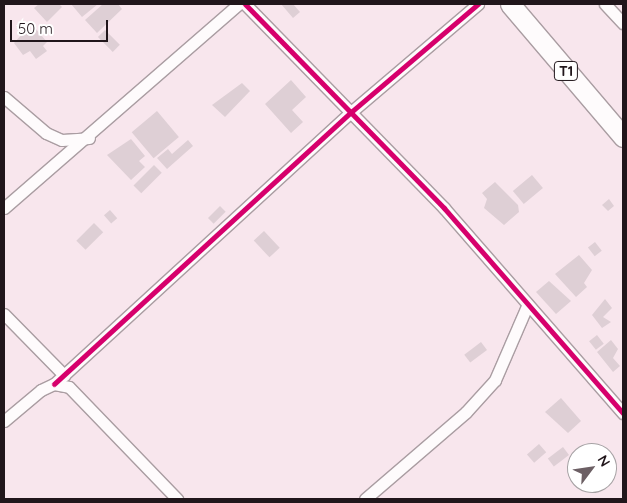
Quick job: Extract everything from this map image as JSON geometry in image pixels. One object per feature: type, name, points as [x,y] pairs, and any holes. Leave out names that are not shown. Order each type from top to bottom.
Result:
[{"type":"highway","name":"T1","points":[[510,4],[623,137]]},
{"type":"street","points":[[4,208],[89,138],[239,4]]},
{"type":"street","points":[[245,4],[488,256],[527,306],[623,414]]},
{"type":"street","points":[[4,421],[54,384],[351,112],[478,4]]},
{"type":"street","points":[[605,4],[623,23]]},
{"type":"street","points":[[4,98],[46,133],[62,140],[89,138]]},
{"type":"street","points":[[365,499],[466,412],[495,380],[527,306]]},
{"type":"street","points":[[4,314],[64,374]]},
{"type":"street","points":[[54,384],[69,387],[177,499]]},
{"type":"building","points":[[39,4],[59,4],[62,7],[47,22],[34,8]]},
{"type":"building","points":[[71,4],[98,4],[82,17]]},
{"type":"building","points":[[103,4],[118,4],[122,9],[97,33],[85,20]]},
{"type":"building","points":[[281,4],[293,4],[300,12],[293,18]]},
{"type":"building","points":[[36,29],[47,42],[43,46],[47,51],[36,59],[30,51],[23,55],[14,43],[25,31],[30,34]]},
{"type":"building","points":[[105,30],[120,45],[113,52],[98,37]]},
{"type":"building","points":[[291,80],[306,97],[292,110],[303,122],[291,133],[265,104]]},
{"type":"building","points":[[242,83],[250,91],[225,117],[212,105]]},
{"type":"building","points":[[157,111],[179,137],[154,158],[132,132]]},
{"type":"building","points":[[131,139],[145,156],[139,161],[145,167],[131,180],[107,155]]},
{"type":"building","points":[[188,140],[193,146],[167,169],[157,158],[168,149],[172,154]]},
{"type":"building","points":[[154,165],[162,173],[141,193],[133,186]]},
{"type":"building","points":[[532,175],[543,188],[524,204],[513,191]]},
{"type":"building","points":[[495,182],[518,205],[519,212],[504,225],[484,208],[487,199],[482,193]]},
{"type":"building","points":[[609,199],[614,206],[608,211],[602,205]]},
{"type":"building","points":[[220,206],[226,212],[214,224],[208,218]]},
{"type":"building","points":[[110,210],[117,218],[111,224],[104,215]]},
{"type":"building","points":[[94,223],[103,232],[86,250],[76,241]]},
{"type":"building","points":[[264,231],[280,248],[269,257],[254,241]]},
{"type":"building","points":[[595,242],[602,251],[595,256],[588,248]]},
{"type":"building","points":[[579,255],[592,270],[584,283],[587,287],[576,297],[555,274]]},
{"type":"building","points":[[549,281],[571,301],[556,314],[536,292]]},
{"type":"building","points":[[605,299],[612,308],[603,317],[611,322],[602,328],[592,315]]},
{"type":"building","points":[[597,335],[604,344],[596,350],[589,341]]},
{"type":"building","points":[[611,340],[618,349],[613,358],[620,366],[613,372],[597,352]]},
{"type":"building","points":[[481,342],[487,350],[470,363],[464,355]]},
{"type":"building","points":[[561,398],[581,421],[568,433],[545,412]]},
{"type":"building","points":[[539,444],[546,452],[534,463],[527,454]]},
{"type":"building","points":[[563,447],[567,452],[567,457],[554,466],[548,458]]},
{"type":"cycle path","points":[[245,4],[444,208],[623,413]]},
{"type":"cycle path","points":[[54,384],[351,112],[478,4]]}]
